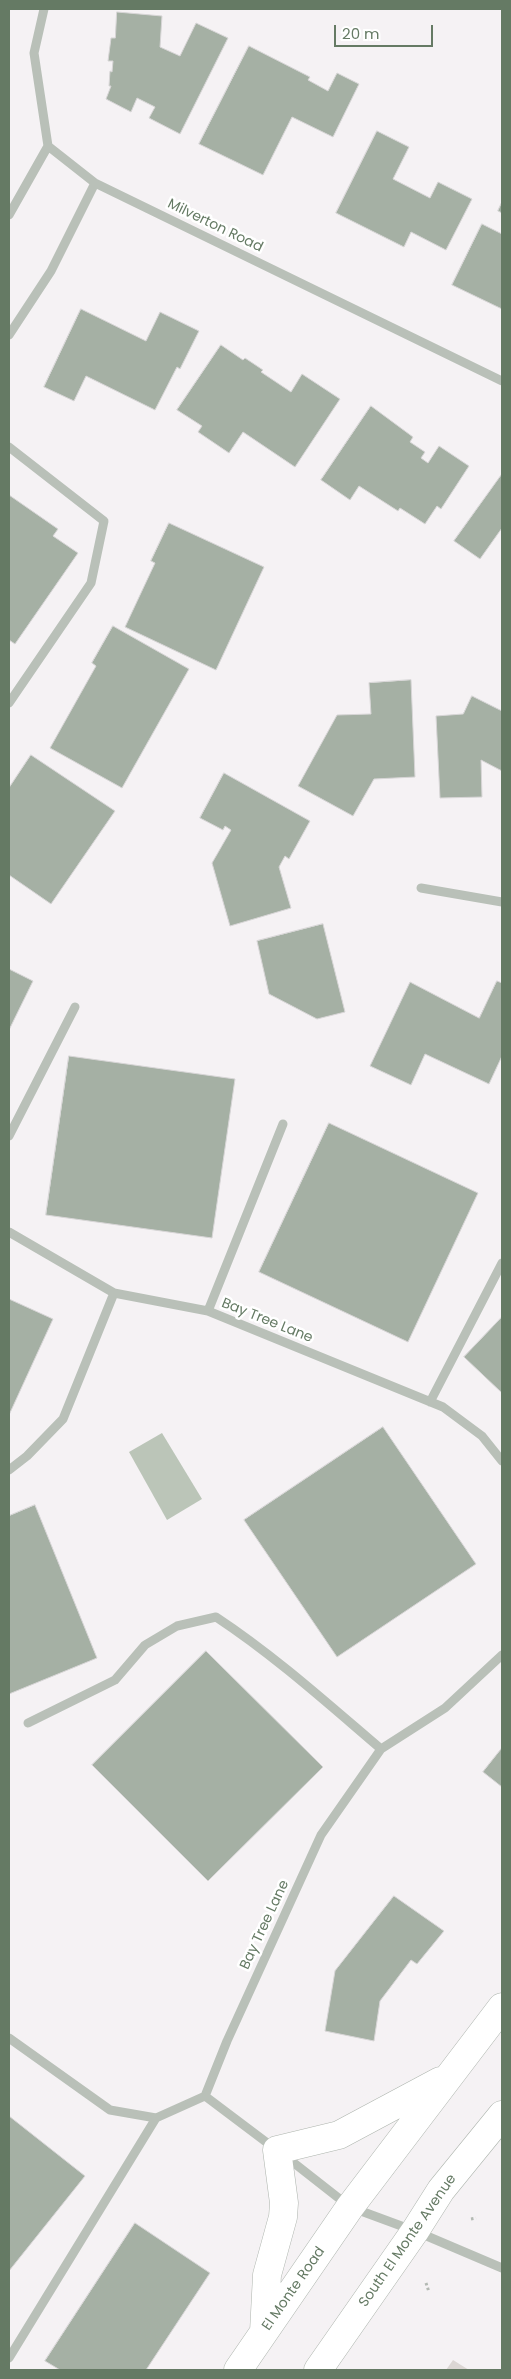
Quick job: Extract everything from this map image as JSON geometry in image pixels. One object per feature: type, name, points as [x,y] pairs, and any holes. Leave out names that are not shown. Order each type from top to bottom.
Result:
[{"type":"main road","points":[[350,2208],[502,2007]]},
{"type":"main road","points":[[264,2332],[267,2275],[283,2217],[284,2202],[277,2150],[339,2135],[448,2076]]},
{"type":"main road","name":"South El Monte Avenue","points":[[318,2370],[415,2231],[441,2190],[502,2115]]},
{"type":"main road","name":"El Monte Road","points":[[238,2370],[350,2208]]},
{"type":"street","points":[[9,215],[48,146],[34,53],[44,9]]},
{"type":"street","name":"Milverton Road","points":[[48,146],[95,183],[502,381]]},
{"type":"street","points":[[9,335],[51,271],[95,183]]},
{"type":"street","points":[[9,447],[104,521],[91,583],[9,703]]},
{"type":"street","points":[[421,888],[502,902]]},
{"type":"street","points":[[9,1136],[75,1007]]},
{"type":"street","points":[[208,1311],[282,1124]]},
{"type":"street","name":"Bay Tree Lane","points":[[9,1232],[114,1293],[208,1311],[443,1407],[482,1436],[502,1460]]},
{"type":"street","points":[[430,1402],[502,1263]]},
{"type":"street","points":[[9,1470],[64,1419],[114,1293]]},
{"type":"street","points":[[28,1722],[115,1680],[145,1645],[177,1626],[216,1617],[288,1670],[382,1749]]},
{"type":"street","name":"Bay Tree Lane","points":[[205,2096],[227,2041],[321,1835],[382,1749],[445,1708],[502,1655]]},
{"type":"street","points":[[9,2038],[110,2110],[156,2118],[205,2096],[350,2208],[415,2231],[502,2268]]},
{"type":"street","points":[[9,2358],[156,2118]]},
{"type":"path","points":[[426,2283],[429,2292]]},
{"type":"shaded area","points":[[162,1433],[202,1499],[167,1520],[129,1452]]},
{"type":"shaded area","points":[[453,2360],[469,2370],[446,2370]]},
{"type":"building","points":[[117,12],[162,16],[160,47],[180,56],[196,23],[228,38],[180,134],[149,118],[155,107],[137,98],[131,112],[106,99],[111,86],[109,86],[110,71],[112,72],[113,61],[108,61],[111,38],[115,38]]},
{"type":"building","points":[[249,46],[310,77],[308,80],[328,91],[337,73],[359,84],[333,137],[292,117],[263,175],[199,144]]},
{"type":"building","points":[[377,131],[409,147],[393,179],[430,198],[438,182],[472,199],[446,250],[411,232],[404,247],[336,213]]},
{"type":"building","points":[[502,202],[502,213],[498,211]]},
{"type":"building","points":[[482,224],[502,234],[502,309],[452,285]]},
{"type":"building","points":[[81,309],[146,341],[160,312],[199,331],[180,369],[177,367],[155,410],[86,376],[74,401],[44,387]]},
{"type":"building","points":[[221,345],[243,360],[245,358],[263,370],[261,372],[291,392],[302,374],[340,399],[295,467],[243,432],[229,453],[198,432],[202,426],[177,410]]},
{"type":"building","points":[[371,406],[413,437],[410,442],[425,452],[421,458],[428,463],[439,446],[469,466],[441,509],[437,506],[425,524],[400,508],[398,511],[359,486],[350,500],[321,480]]},
{"type":"building","points":[[502,474],[502,528],[480,559],[454,541]]},
{"type":"building","points":[[9,495],[58,529],[53,536],[78,553],[15,644],[9,640]]},
{"type":"building","points":[[169,523],[264,567],[216,670],[125,627],[155,563],[151,561]]},
{"type":"building","points":[[113,626],[189,669],[122,788],[50,748],[96,666],[92,663]]},
{"type":"building","points":[[411,680],[415,777],[374,779],[353,816],[298,786],[337,715],[371,714],[369,683]]},
{"type":"building","points":[[472,696],[502,711],[502,771],[481,760],[482,797],[440,798],[436,716],[463,714]]},
{"type":"building","points":[[31,755],[115,811],[51,904],[9,875],[9,788]]},
{"type":"building","points":[[224,773],[310,821],[289,859],[285,856],[279,867],[291,908],[230,926],[212,863],[231,830],[225,826],[223,830],[200,818]]},
{"type":"building","points":[[323,924],[345,1012],[317,1019],[269,994],[257,941]]},
{"type":"building","points":[[9,969],[33,981],[9,1030]]},
{"type":"building","points":[[497,981],[502,983],[502,1056],[489,1084],[425,1054],[411,1085],[370,1066],[410,982],[479,1018]]},
{"type":"building","points":[[69,1056],[235,1079],[212,1238],[46,1215]]},
{"type":"building","points":[[329,1123],[478,1193],[408,1342],[259,1272]]},
{"type":"building","points":[[9,1299],[53,1319],[9,1415]]},
{"type":"building","points":[[502,1317],[502,1393],[464,1357]]},
{"type":"building","points":[[383,1427],[476,1564],[337,1657],[244,1520]]},
{"type":"building","points":[[35,1505],[97,1658],[9,1694],[9,1516]]},
{"type":"building","points":[[206,1651],[323,1767],[208,1881],[92,1765]]},
{"type":"building","points":[[502,1748],[502,1787],[483,1772]]},
{"type":"building","points":[[394,1896],[444,1931],[417,1964],[411,1960],[380,2001],[374,2041],[325,2031],[335,1971]]},
{"type":"building","points":[[9,2116],[85,2176],[9,2271]]},
{"type":"building","points":[[135,2223],[210,2273],[146,2370],[60,2370],[45,2361]]}]
